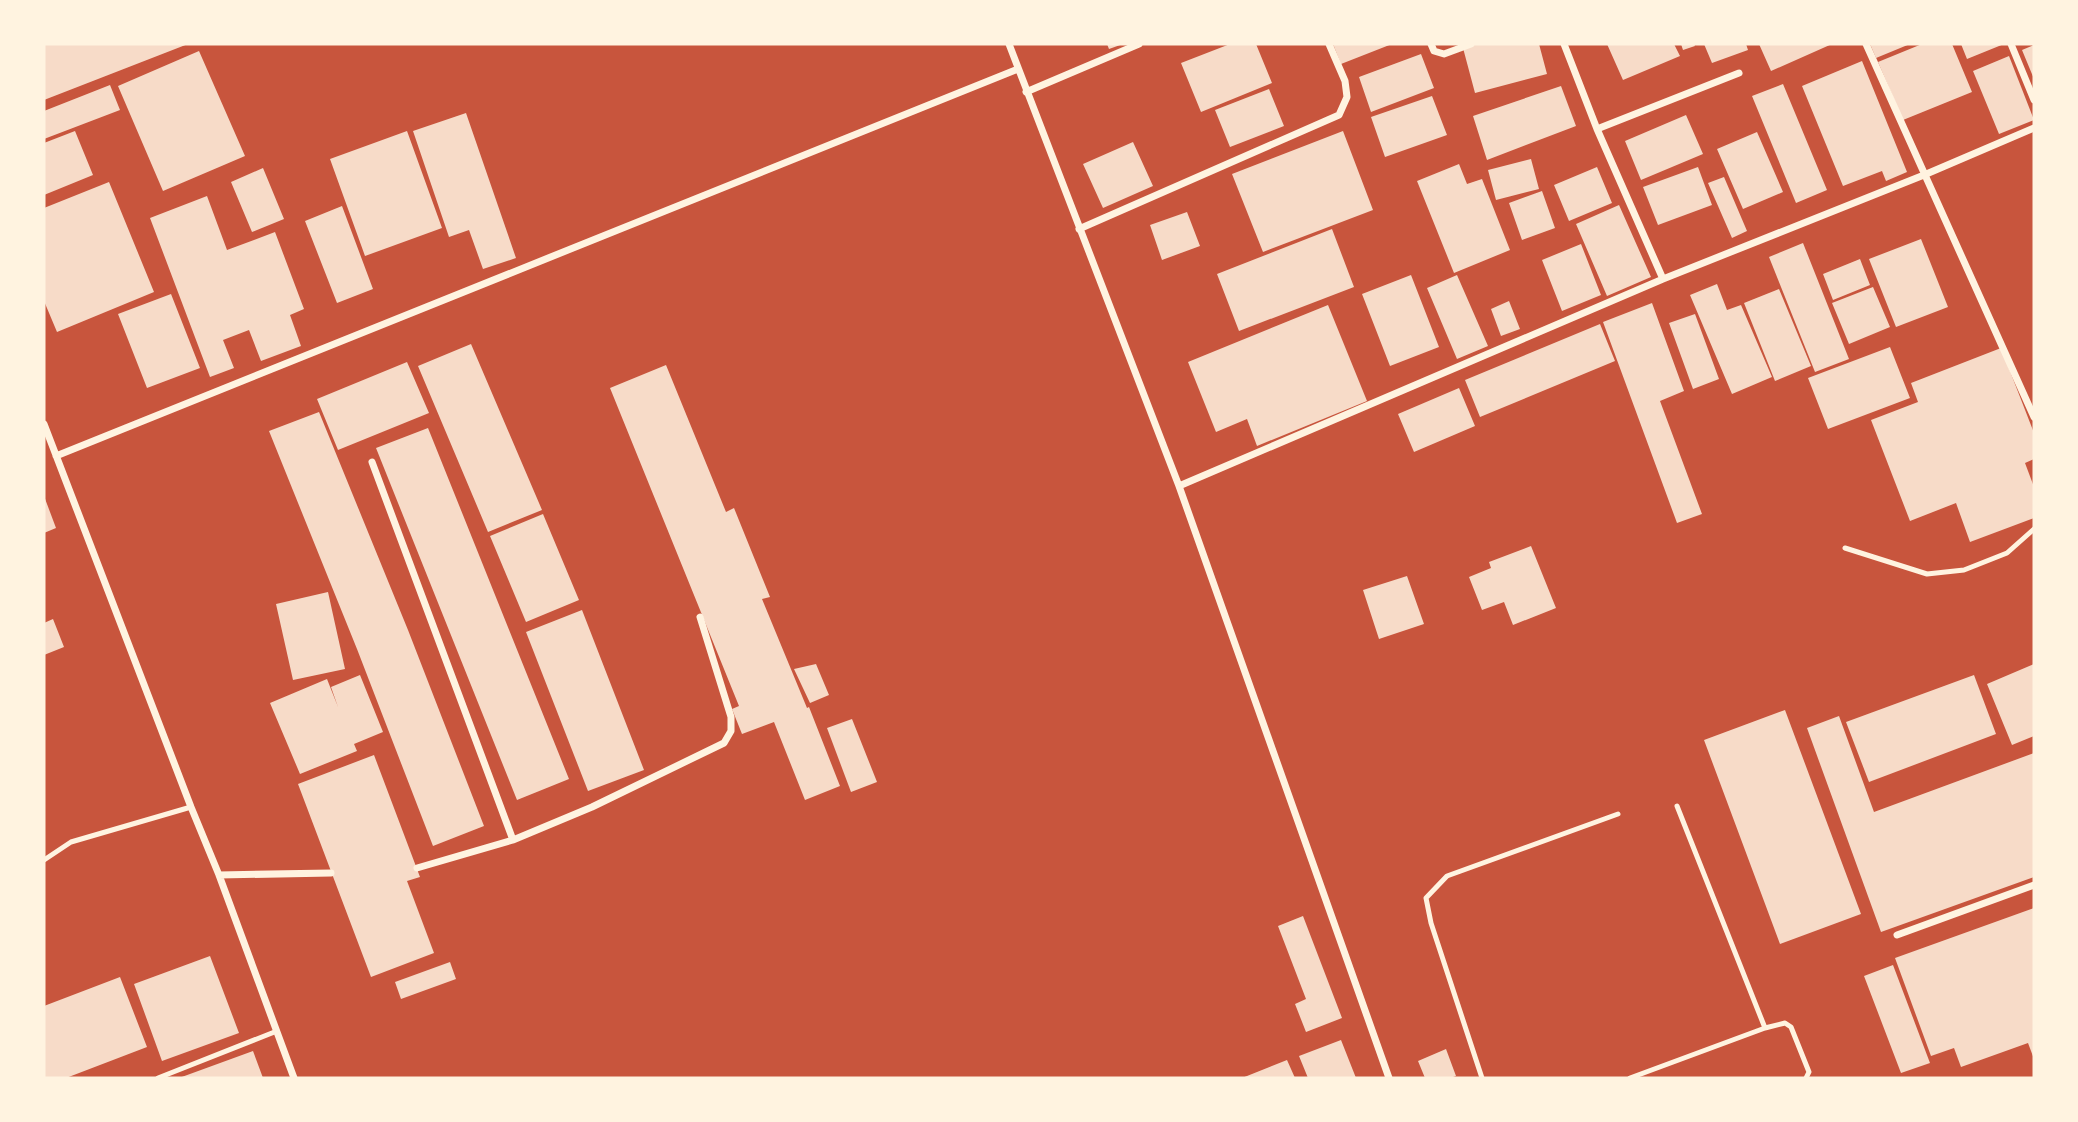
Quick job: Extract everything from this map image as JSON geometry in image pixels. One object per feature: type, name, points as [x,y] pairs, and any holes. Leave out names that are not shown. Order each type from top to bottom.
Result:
[{"type":"street","points":[[1009,44],[1179,486],[1389,1078]]},
{"type":"street","points":[[1026,92],[1139,44]]},
{"type":"street","points":[[1079,229],[1339,115],[1347,97],[1345,81],[1329,44]]},
{"type":"street","points":[[1431,44],[1434,51],[1444,54],[1471,44]]},
{"type":"street","points":[[1564,44],[1597,129],[1663,279]]},
{"type":"street","points":[[1866,44],[2034,417]]},
{"type":"street","points":[[2011,44],[2034,100]]},
{"type":"street","points":[[56,456],[1018,69]]},
{"type":"street","points":[[1597,129],[1739,73]]},
{"type":"street","points":[[1179,486],[1663,279],[2034,128]]},
{"type":"street","points":[[44,424],[219,875],[294,1078]]},
{"type":"street","points":[[372,462],[513,840]]},
{"type":"street","points":[[417,867],[513,840],[592,807],[724,743],[731,731],[731,717],[700,617]]},
{"type":"street","points":[[219,875],[331,873]]},
{"type":"street","points":[[1897,935],[2034,885]]},
{"type":"lane","points":[[1845,548],[1927,574],[1964,570],[2007,553],[2034,530]]},
{"type":"lane","points":[[1677,806],[1765,1028]]},
{"type":"lane","points":[[44,860],[71,842],[191,807]]},
{"type":"lane","points":[[1482,1078],[1431,923],[1426,898],[1447,876],[1618,814]]},
{"type":"lane","points":[[1630,1078],[1785,1023],[1791,1027],[1808,1072],[1806,1078]]},
{"type":"lane","points":[[158,1078],[277,1031]]},
{"type":"building","points":[[44,44],[188,44],[44,100]]},
{"type":"building","points":[[1107,44],[1123,44],[1109,49]]},
{"type":"building","points":[[1230,44],[1256,44],[1272,83],[1201,112],[1181,63]]},
{"type":"building","points":[[1333,44],[1392,44],[1341,64]]},
{"type":"building","points":[[1478,44],[1539,44],[1547,74],[1475,93],[1463,48]]},
{"type":"building","points":[[1607,44],[1674,44],[1680,56],[1623,80]]},
{"type":"building","points":[[1681,44],[1694,44],[1695,46],[1683,50]]},
{"type":"building","points":[[1704,44],[1746,44],[1748,50],[1712,63]]},
{"type":"building","points":[[1759,44],[1832,44],[1771,71]]},
{"type":"building","points":[[1870,44],[1910,44],[1876,58]]},
{"type":"building","points":[[1922,44],[1952,44],[1972,92],[1903,120],[1878,62]]},
{"type":"building","points":[[1961,44],[2004,44],[1967,59]]},
{"type":"building","points":[[2034,45],[2034,79],[2022,50]]},
{"type":"building","points":[[199,51],[245,156],[163,191],[118,86]]},
{"type":"building","points":[[1421,54],[1434,88],[1371,112],[1359,77]]},
{"type":"building","points":[[2009,56],[2034,120],[1999,134],[1973,71]]},
{"type":"building","points":[[1862,61],[1907,172],[1886,181],[1882,171],[1843,186],[1802,86]]},
{"type":"building","points":[[1783,84],[1827,190],[1796,203],[1752,96]]},
{"type":"building","points":[[110,85],[120,110],[44,139],[44,111]]},
{"type":"building","points":[[1561,86],[1576,126],[1487,160],[1473,116]]},
{"type":"building","points":[[1269,89],[1284,126],[1230,147],[1215,110]]},
{"type":"building","points":[[1432,96],[1447,135],[1385,157],[1371,117]]},
{"type":"building","points":[[466,113],[516,258],[483,269],[469,230],[449,237],[413,131]]},
{"type":"building","points":[[1686,115],[1703,154],[1641,180],[1625,141]]},
{"type":"building","points":[[75,131],[93,175],[44,195],[44,143]]},
{"type":"building","points":[[407,131],[442,228],[365,256],[330,159]]},
{"type":"building","points":[[1343,131],[1373,210],[1263,252],[1232,174]]},
{"type":"building","points":[[1757,132],[1783,192],[1743,209],[1717,149]]},
{"type":"building","points":[[1133,142],[1153,186],[1103,208],[1083,164]]},
{"type":"building","points":[[1531,159],[1539,189],[1496,200],[1488,170]]},
{"type":"building","points":[[1459,164],[1467,184],[1482,179],[1510,250],[1454,273],[1417,181]]},
{"type":"building","points":[[1597,167],[1612,203],[1569,221],[1554,185]]},
{"type":"building","points":[[1698,167],[1712,205],[1658,225],[1643,187]]},
{"type":"building","points":[[263,168],[284,219],[252,232],[231,182]]},
{"type":"building","points":[[1724,177],[1747,231],[1732,238],[1708,183]]},
{"type":"building","points":[[109,182],[154,292],[57,332],[44,301],[44,208]]},
{"type":"building","points":[[1542,191],[1555,228],[1522,240],[1509,203]]},
{"type":"building","points":[[207,196],[227,250],[275,232],[304,309],[290,315],[301,346],[261,361],[249,330],[223,340],[234,368],[210,377],[150,218]]},
{"type":"building","points":[[1619,205],[1651,277],[1607,296],[1576,224]]},
{"type":"building","points":[[342,206],[373,289],[337,303],[305,221]]},
{"type":"building","points":[[1187,212],[1200,246],[1162,260],[1150,225]]},
{"type":"building","points":[[1332,229],[1354,287],[1239,331],[1217,274]]},
{"type":"building","points":[[1921,239],[1948,307],[1896,327],[1869,259]]},
{"type":"building","points":[[1803,243],[1849,359],[1815,372],[1769,257]]},
{"type":"building","points":[[1581,244],[1601,295],[1562,311],[1542,260]]},
{"type":"building","points":[[1860,259],[1870,285],[1833,300],[1823,274]]},
{"type":"building","points":[[1411,275],[1439,347],[1390,366],[1362,294]]},
{"type":"building","points":[[1457,275],[1488,346],[1457,359],[1427,288]]},
{"type":"building","points":[[1717,284],[1727,310],[1741,305],[1772,377],[1732,394],[1690,295]]},
{"type":"building","points":[[1873,287],[1890,327],[1849,344],[1832,303]]},
{"type":"building","points":[[1779,289],[1811,366],[1775,381],[1744,303]]},
{"type":"building","points":[[171,294],[200,368],[147,388],[118,314]]},
{"type":"building","points":[[1509,301],[1520,329],[1501,336],[1491,309]]},
{"type":"building","points":[[1652,303],[1684,391],[1660,401],[1702,514],[1677,523],[1603,322]]},
{"type":"building","points":[[1328,305],[1367,401],[1257,446],[1247,419],[1216,432],[1188,362]]},
{"type":"building","points":[[1695,314],[1719,379],[1693,389],[1669,323]]},
{"type":"building","points":[[1600,324],[1615,361],[1480,417],[1465,380]]},
{"type":"building","points":[[471,344],[542,510],[488,532],[418,366]]},
{"type":"building","points":[[1890,347],[1910,398],[1828,429],[1808,378]]},
{"type":"building","points":[[2001,348],[2034,433],[2034,459],[2025,463],[2034,487],[2034,518],[1970,542],[1956,503],[1910,521],[1871,420],[1918,402],[1911,383]]},
{"type":"building","points":[[407,362],[429,413],[338,450],[317,399]]},
{"type":"building","points":[[666,365],[726,512],[734,508],[770,597],[762,599],[840,786],[805,800],[774,722],[742,734],[732,709],[739,706],[610,388]]},
{"type":"building","points":[[1459,388],[1475,426],[1414,452],[1398,414]]},
{"type":"building","points":[[319,412],[484,826],[433,846],[269,431]]},
{"type":"building","points":[[428,428],[569,779],[517,800],[376,448]]},
{"type":"building","points":[[44,496],[56,528],[44,533]]},
{"type":"building","points":[[543,514],[579,600],[526,622],[490,536]]},
{"type":"building","points":[[1531,546],[1556,608],[1513,625],[1504,602],[1482,610],[1469,577],[1491,568],[1489,562]]},
{"type":"building","points":[[1407,576],[1424,624],[1379,639],[1363,590]]},
{"type":"building","points":[[328,592],[345,669],[293,680],[276,604]]},
{"type":"building","points":[[582,610],[644,770],[588,791],[526,632]]},
{"type":"building","points":[[53,619],[64,647],[44,655],[44,623]]},
{"type":"building","points":[[816,664],[829,695],[810,703],[794,669]]},
{"type":"building","points":[[2034,664],[2034,736],[2012,745],[1987,684]]},
{"type":"building","points":[[360,675],[383,732],[354,744],[357,751],[300,774],[270,703],[327,679],[338,707],[331,687]]},
{"type":"building","points":[[1974,675],[1996,734],[1869,782],[1846,722]]},
{"type":"building","points":[[1785,710],[1861,914],[1780,944],[1704,740]]},
{"type":"building","points":[[1839,716],[1874,812],[2034,753],[2034,877],[1881,932],[1807,728]]},
{"type":"building","points":[[852,719],[877,782],[851,792],[827,728]]},
{"type":"building","points":[[374,755],[420,877],[407,881],[434,953],[371,977],[298,784]]},
{"type":"building","points":[[2034,908],[2034,1059],[2028,1043],[1961,1067],[1954,1048],[1931,1056],[1895,958]]},
{"type":"building","points":[[1303,916],[1342,1018],[1306,1032],[1295,1004],[1306,999],[1278,926]]},
{"type":"building","points":[[210,956],[239,1033],[162,1061],[134,984]]},
{"type":"building","points":[[450,962],[456,979],[401,999],[395,982]]},
{"type":"building","points":[[1893,965],[1930,1063],[1901,1073],[1864,976]]},
{"type":"building","points":[[120,977],[147,1047],[66,1078],[44,1078],[44,1006]]},
{"type":"building","points":[[1341,1040],[1356,1078],[1308,1078],[1299,1056]]},
{"type":"building","points":[[1446,1049],[1456,1076],[1425,1078],[1418,1061]]},
{"type":"building","points":[[253,1051],[263,1078],[179,1078]]},
{"type":"building","points":[[1287,1060],[1295,1078],[1242,1078]]}]
